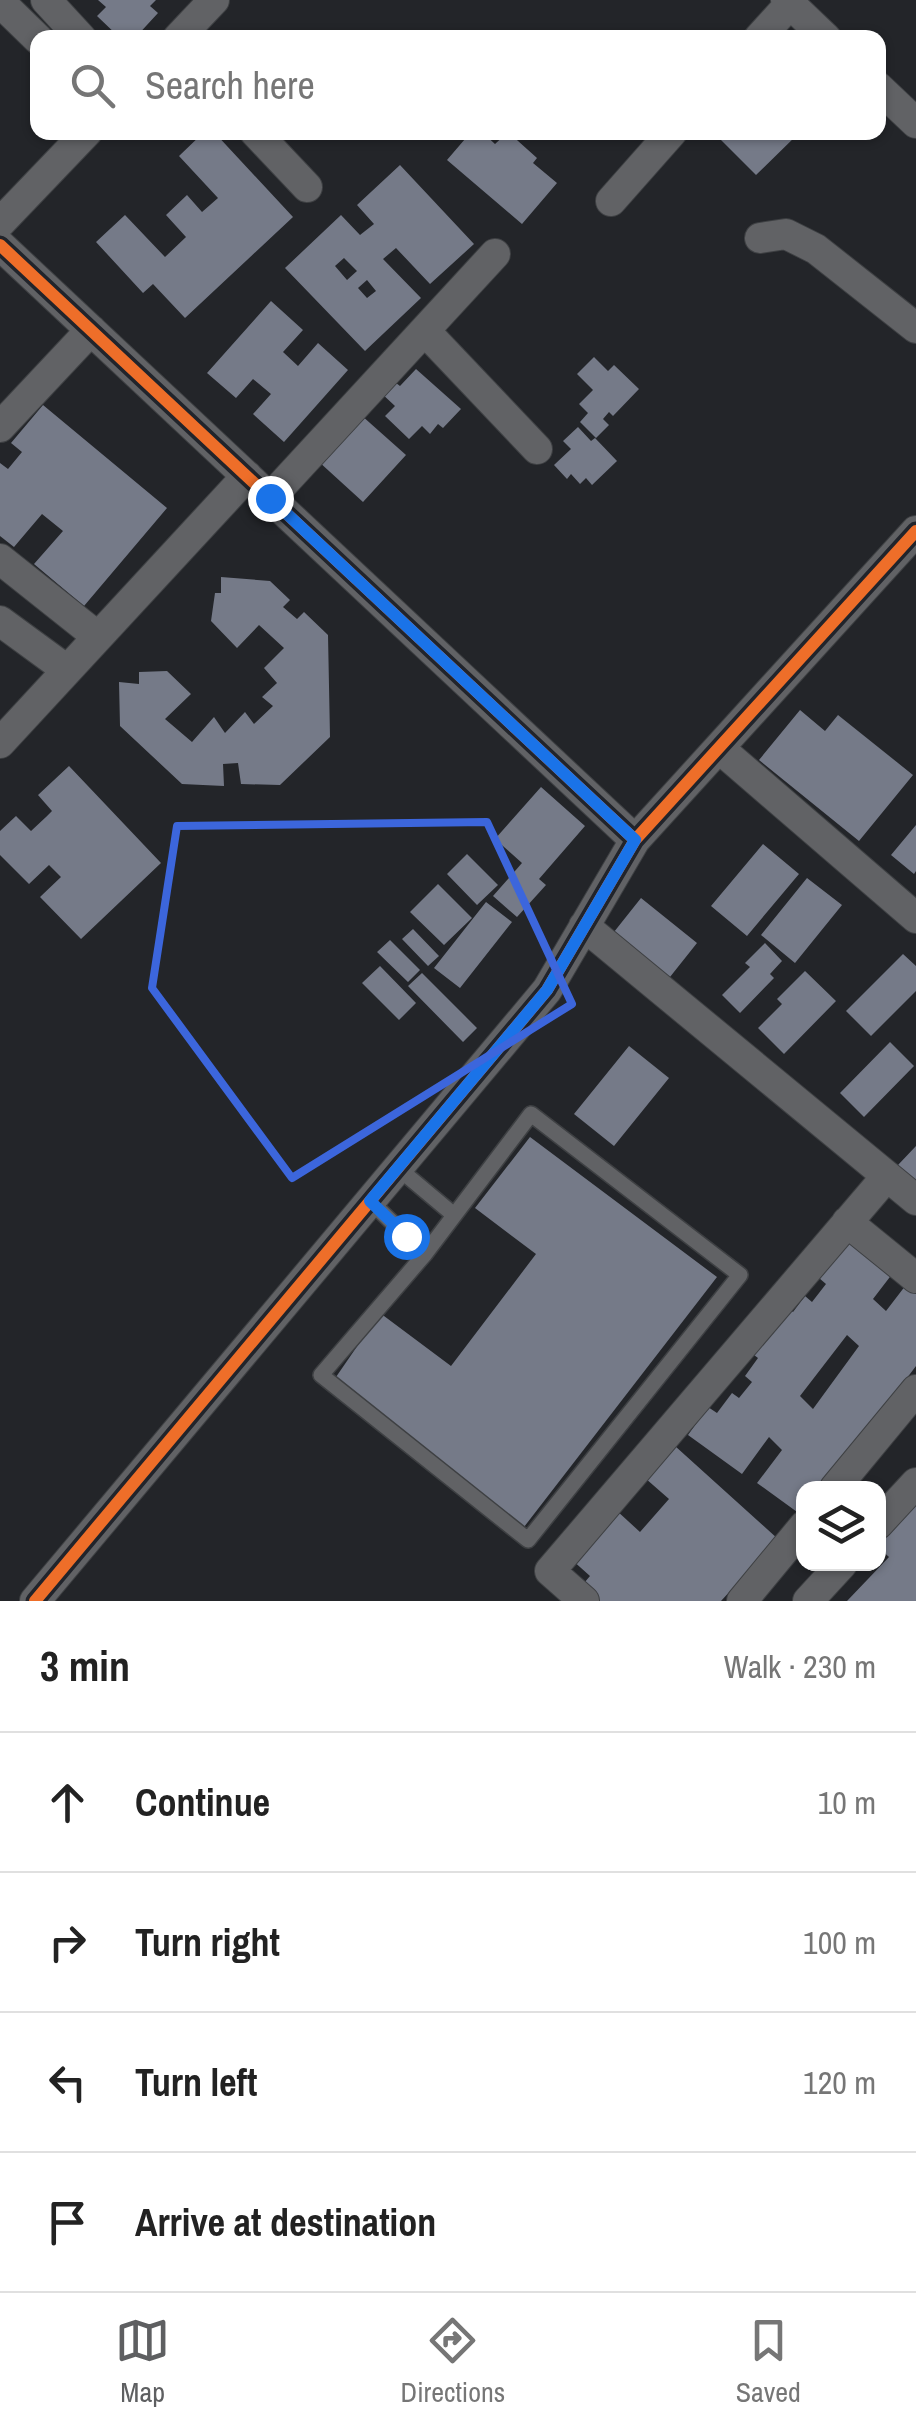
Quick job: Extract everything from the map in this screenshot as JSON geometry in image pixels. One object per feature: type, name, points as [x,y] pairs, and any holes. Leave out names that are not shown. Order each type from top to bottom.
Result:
[{"type":"street","points":[[46,0],[74,30]]},
{"type":"street","points":[[186,30],[214,0]]},
{"type":"street","points":[[0,2],[30,31]]},
{"type":"street","points":[[769,30],[798,4],[819,30]]},
{"type":"street","points":[[886,95],[916,123]]},
{"type":"street","points":[[0,223],[79,140]]},
{"type":"street","points":[[263,140],[307,187]]},
{"type":"street","points":[[611,201],[665,140]]},
{"type":"street","points":[[760,238],[786,234],[816,249],[916,328]]},
{"type":"street","points":[[0,246],[635,840]]},
{"type":"street","points":[[270,498],[495,254]]},
{"type":"street","points":[[0,427],[91,330]]},
{"type":"street","points":[[425,331],[537,449]]},
{"type":"street","points":[[0,742],[247,476]]},
{"type":"street","points":[[34,1601],[547,990],[635,840],[916,531]]},
{"type":"street","points":[[0,559],[98,637]]},
{"type":"street","points":[[0,621],[67,670]]},
{"type":"street","points":[[719,748],[916,918]]},
{"type":"street","points":[[584,926],[916,1200]]},
{"type":"street","points":[[584,1601],[550,1571],[887,1176]]},
{"type":"street","points":[[847,1222],[916,1278]]},
{"type":"street","points":[[841,1481],[916,1390]]},
{"type":"street","points":[[886,1515],[916,1483]]},
{"type":"street","points":[[742,1601],[796,1536]]},
{"type":"street","points":[[808,1601],[836,1571]]},
{"type":"lane","points":[[531,1114],[740,1276],[528,1540],[320,1374],[425,1254],[531,1114]]},
{"type":"lane","points":[[398,1168],[454,1216]]},
{"type":"lane","points":[[370,1201],[425,1254]]},
{"type":"highlighted area","points":[[487,822],[572,1004],[292,1178],[152,988],[177,826]]},
{"type":"building","points":[[98,0],[156,0],[150,6],[158,13],[142,30],[112,30],[97,16],[106,7]]},
{"type":"building","points":[[196,140],[221,140],[293,217],[185,318],[153,284],[143,293],[96,242],[125,215],[165,257],[186,237],[166,215],[187,195],[202,212],[218,198],[179,156]]},
{"type":"building","points":[[464,140],[491,140],[495,144],[499,140],[517,140],[537,158],[533,163],[557,183],[522,224],[447,160]]},
{"type":"building","points":[[721,140],[792,140],[756,175]]},
{"type":"building","points":[[400,165],[474,244],[430,284],[396,248],[383,259],[421,298],[365,351],[285,268],[341,215],[360,235],[374,224],[357,205]],"holes":[[[344,258],[357,271],[347,280],[335,266]],[[367,280],[376,291],[367,298],[358,288]]]},
{"type":"building","points":[[271,301],[303,330],[283,352],[298,366],[318,343],[348,370],[284,442],[253,414],[271,394],[253,379],[236,398],[207,373]]},
{"type":"building","points":[[594,357],[608,371],[614,365],[639,389],[613,416],[609,412],[603,419],[609,425],[596,438],[580,422],[588,413],[579,404],[593,390],[577,374]]},
{"type":"building","points":[[416,369],[461,409],[443,428],[438,424],[430,434],[422,426],[409,439],[385,416],[395,406],[380,392],[392,380],[400,386]]},
{"type":"building","points":[[43,405],[167,508],[84,606],[34,564],[63,531],[42,514],[14,547],[0,536],[0,463],[8,469],[22,452],[11,443]]},
{"type":"building","points":[[361,415],[406,455],[363,502],[318,461]]},
{"type":"building","points":[[578,427],[617,461],[592,485],[586,478],[580,484],[571,474],[567,479],[554,465],[571,449],[563,441]]},
{"type":"building","points":[[221,577],[270,581],[290,600],[283,607],[297,619],[304,612],[328,635],[330,737],[280,785],[241,784],[238,763],[223,764],[224,786],[182,784],[120,726],[119,682],[139,684],[139,672],[167,671],[191,694],[165,719],[192,742],[214,717],[225,733],[245,712],[254,724],[273,706],[262,697],[277,683],[264,668],[284,648],[259,625],[237,648],[211,621],[215,593],[221,593]]},
{"type":"building","points":[[800,710],[825,731],[838,715],[913,775],[859,841],[759,760]]},
{"type":"building","points":[[69,766],[161,863],[81,939],[40,897],[61,877],[49,865],[29,884],[0,855],[0,831],[16,816],[31,831],[46,817],[52,811],[38,795]]},
{"type":"building","points":[[541,787],[585,826],[539,879],[546,885],[517,917],[493,896],[522,863],[495,839]]},
{"type":"building","points":[[916,825],[916,871],[914,874],[891,855]]},
{"type":"building","points":[[763,844],[799,874],[747,936],[711,906]]},
{"type":"building","points":[[467,854],[498,885],[477,905],[447,874]]},
{"type":"building","points":[[807,878],[842,905],[795,963],[761,935]]},
{"type":"building","points":[[438,884],[472,918],[444,945],[410,912]]},
{"type":"building","points":[[641,898],[697,943],[666,982],[610,937]]},
{"type":"building","points":[[486,902],[512,922],[460,988],[434,968]]},
{"type":"building","points":[[413,929],[439,956],[428,966],[402,939]]},
{"type":"building","points":[[390,940],[420,970],[408,982],[377,952]]},
{"type":"building","points":[[765,943],[782,961],[770,974],[774,978],[740,1013],[722,995],[750,967],[745,963]]},
{"type":"building","points":[[903,954],[916,966],[916,991],[871,1036],[846,1011]]},
{"type":"building","points":[[380,966],[416,1003],[399,1020],[362,983]]},
{"type":"building","points":[[805,971],[836,1001],[784,1054],[758,1028],[782,1004],[777,999]]},
{"type":"building","points":[[422,973],[477,1028],[463,1042],[408,986]]},
{"type":"building","points":[[890,1042],[914,1066],[864,1117],[840,1093]]},
{"type":"building","points":[[629,1046],[669,1078],[614,1146],[574,1114]]},
{"type":"building","points":[[530,1137],[717,1277],[524,1527],[336,1377],[380,1313],[451,1366],[536,1254],[475,1208]]},
{"type":"building","points":[[916,1146],[916,1183],[898,1165]]},
{"type":"building","points":[[850,1240],[896,1269],[873,1299],[886,1311],[909,1281],[916,1286],[916,1366],[829,1481],[796,1481],[796,1511],[757,1483],[782,1450],[769,1437],[742,1474],[688,1435],[708,1407],[717,1413],[732,1393],[739,1398],[752,1382],[745,1376],[758,1358],[750,1352],[785,1306],[793,1312],[805,1296],[812,1302],[826,1284],[819,1278]],"holes":[[[847,1335],[859,1346],[813,1409],[800,1396]]]},
{"type":"building","points":[[675,1446],[778,1539],[721,1601],[592,1601],[579,1589],[590,1576],[571,1559],[616,1510],[640,1532],[669,1499],[645,1478]]},
{"type":"building","points":[[916,1501],[916,1601],[847,1601],[876,1571],[886,1571],[886,1533]]},
{"type":"cycle path","points":[[0,245],[635,840]]},
{"type":"cycle path","points":[[35,1601],[547,990],[635,840],[916,531]]},
{"type":"route","points":[[270,498],[635,840],[547,990],[370,1201],[406,1236]]}]
